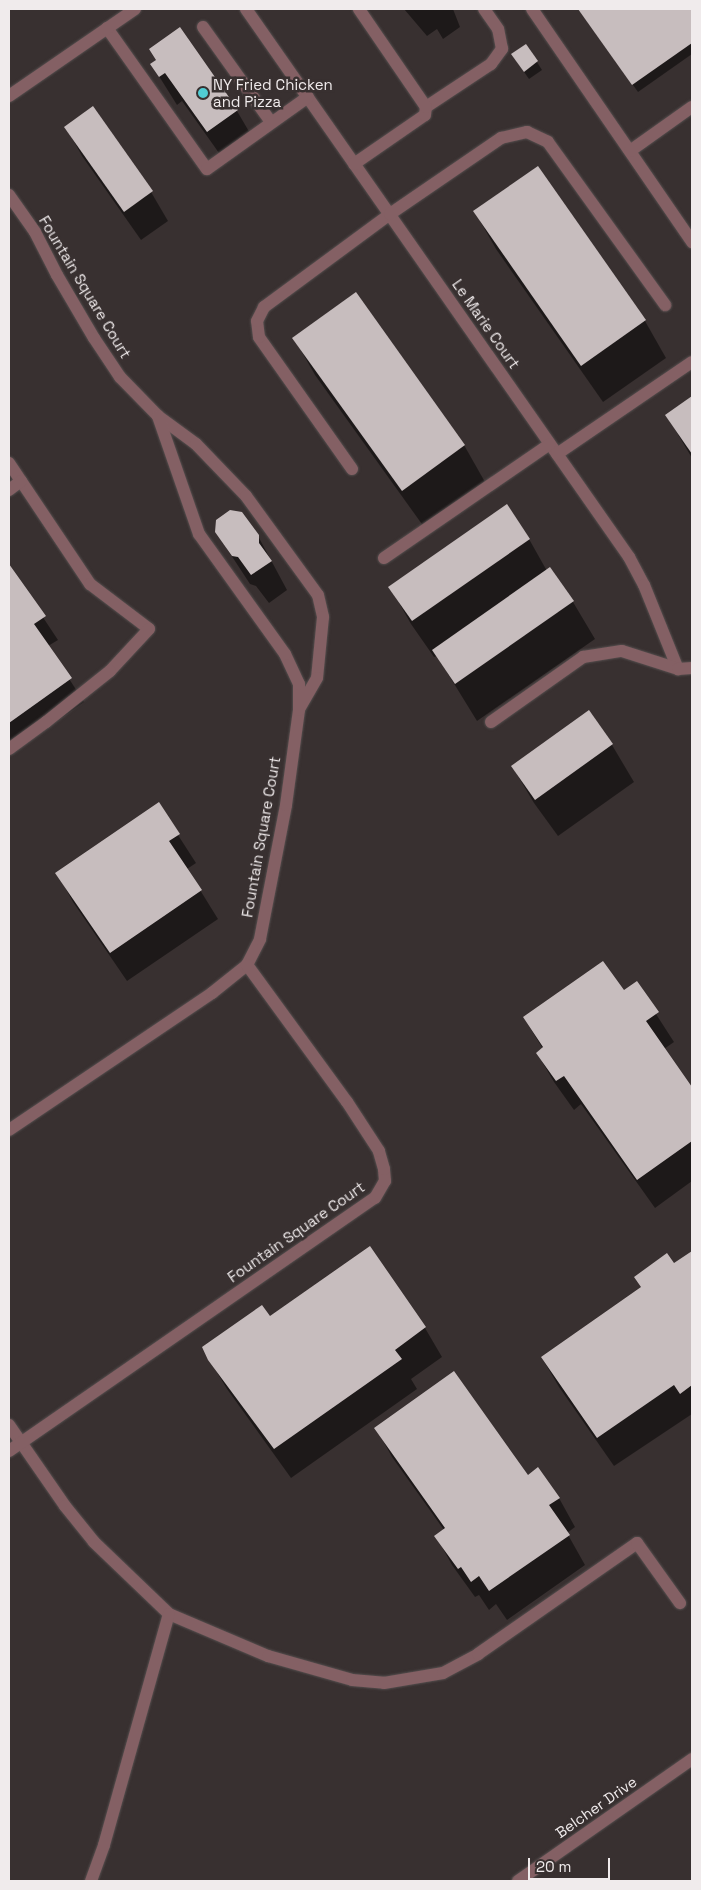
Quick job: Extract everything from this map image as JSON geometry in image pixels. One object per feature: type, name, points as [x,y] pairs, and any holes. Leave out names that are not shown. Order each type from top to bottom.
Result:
[{"type":"street","points":[[9,96],[135,9]]},
{"type":"street","name":"Le Marie Court","points":[[246,9],[629,557],[644,586],[678,669]]},
{"type":"street","points":[[354,164],[425,115],[426,107],[359,9]]},
{"type":"street","points":[[426,107],[490,64],[502,49],[498,30],[484,9]]},
{"type":"street","points":[[532,9],[692,242]]},
{"type":"street","points":[[203,27],[271,122]]},
{"type":"street","points":[[107,28],[207,169],[308,97]]},
{"type":"street","points":[[630,151],[692,107]]},
{"type":"street","points":[[352,469],[259,337],[257,321],[264,307],[390,214],[502,138],[527,132],[548,142],[665,305]]},
{"type":"street","name":"Fountain Square Court","points":[[9,194],[35,232],[94,338],[120,377],[158,416],[196,444],[246,496],[318,595],[323,617],[317,678],[299,710]]},
{"type":"street","points":[[384,558],[692,362]]},
{"type":"street","name":"Fountain Square Court","points":[[9,1130],[212,993],[247,965],[260,939],[286,804],[299,710],[299,684],[286,654],[199,534],[158,416]]},
{"type":"street","points":[[9,463],[90,584],[149,628],[110,671],[9,749]]},
{"type":"street","points":[[9,490],[21,482]]},
{"type":"street","points":[[491,722],[582,657],[622,651],[678,669],[692,668]]},
{"type":"street","name":"Fountain Square Court","points":[[9,1452],[375,1198],[384,1181],[384,1169],[379,1151],[347,1102],[247,965]]},
{"type":"street","points":[[9,1425],[94,1542],[169,1614],[268,1656],[352,1680],[384,1683],[439,1675],[478,1654],[637,1543],[680,1603]]},
{"type":"street","points":[[91,1881],[104,1845],[169,1614]]},
{"type":"street","name":"Belcher Drive","points":[[518,1881],[692,1759]]},
{"type":"building","points":[[578,9],[692,9],[692,43],[632,85]]},
{"type":"building","name":"NY Fried Chicken and Pizza","points":[[180,27],[238,110],[207,132],[165,73],[159,77],[150,64],[156,60],[149,49]]},
{"type":"building","points":[[526,44],[538,61],[524,72],[511,54]]},
{"type":"building","points":[[93,106],[153,191],[124,212],[64,127]]},
{"type":"building","points":[[538,166],[646,320],[581,366],[473,211]]},
{"type":"building","points":[[356,292],[465,445],[402,491],[292,338]]},
{"type":"building","points":[[692,396],[692,454],[665,415]]},
{"type":"building","points":[[507,504],[530,539],[412,621],[388,587]]},
{"type":"building","points":[[230,510],[242,512],[259,535],[259,543],[272,561],[251,575],[238,557],[232,556],[215,532],[216,520]]},
{"type":"building","points":[[9,564],[46,616],[34,624],[72,678],[9,723]]},
{"type":"building","points":[[550,567],[574,601],[455,684],[432,650]]},
{"type":"building","points":[[589,710],[613,744],[535,800],[511,766]]},
{"type":"building","points":[[159,802],[180,834],[169,841],[202,890],[110,953],[55,873]]},
{"type":"building","points":[[603,961],[624,990],[637,981],[659,1012],[646,1021],[692,1087],[692,1141],[637,1180],[564,1076],[556,1081],[536,1053],[543,1047],[523,1017]]},
{"type":"building","points":[[370,1246],[426,1327],[395,1350],[402,1359],[274,1449],[208,1360],[202,1347],[262,1305],[270,1316]]},
{"type":"building","points":[[692,1251],[692,1385],[680,1394],[674,1385],[597,1438],[541,1357],[641,1287],[634,1277],[667,1253],[674,1263]]},
{"type":"building","points":[[454,1371],[528,1475],[538,1467],[560,1498],[549,1505],[570,1535],[489,1591],[479,1576],[471,1582],[461,1567],[458,1569],[434,1536],[445,1528],[374,1428]]},
{"type":"place","name":"NY Fried Chicken and Pizza","points":[[203,93]]}]
